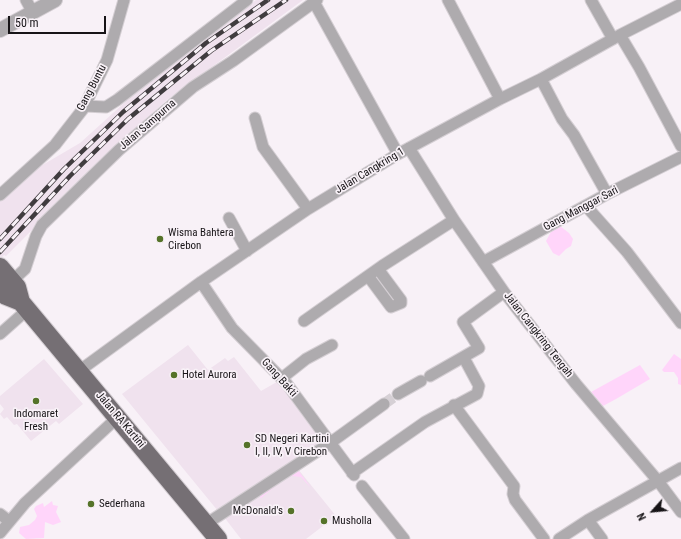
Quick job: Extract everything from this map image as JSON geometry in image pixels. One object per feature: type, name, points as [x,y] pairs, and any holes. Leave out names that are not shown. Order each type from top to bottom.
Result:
[{"type":"main road","name":"Jalan RA Kartini","points":[[0,267],[6,285],[17,287],[24,306],[218,539]]},
{"type":"street","points":[[0,30],[29,6],[55,0]]},
{"type":"street","name":"Gang Buntu","points":[[0,195],[55,145],[85,106],[107,60],[124,0]]},
{"type":"street","points":[[85,106],[94,108],[106,107],[112,104],[247,0]]},
{"type":"street","points":[[448,0],[500,99]]},
{"type":"street","points":[[591,0],[616,37],[639,67],[681,146]]},
{"type":"street","points":[[315,1],[398,154]]},
{"type":"street","name":"Jalan Sampurna","points":[[6,285],[25,268],[36,236],[42,225],[119,150],[193,87],[233,61],[315,1]]},
{"type":"street","name":"Jalan Cangkring 1","points":[[79,371],[201,282],[308,209],[398,154],[500,99],[541,79],[616,37],[681,4]]},
{"type":"street","points":[[541,79],[562,119],[574,135],[607,194]]},
{"type":"street","points":[[255,118],[263,147],[308,209]]},
{"type":"street","name":"Jalan Cangkring Tengah","points":[[409,148],[454,220],[504,292],[576,384],[658,481],[681,512]]},
{"type":"street","name":"Gang Manggar Sari","points":[[483,262],[607,194],[681,158]]},
{"type":"street","points":[[586,206],[627,252],[681,322]]},
{"type":"street","points":[[229,218],[247,251]]},
{"type":"street","points":[[304,321],[378,269],[454,220]]},
{"type":"street","points":[[368,276],[391,307],[401,303],[401,300],[378,269]]},
{"type":"street","name":"Gang Bakti","points":[[201,282],[232,328],[282,378],[353,474],[425,422],[454,405]]},
{"type":"street","points":[[398,394],[464,358],[479,346],[462,322],[504,292]]},
{"type":"street","points":[[0,334],[24,306]]},
{"type":"street","points":[[282,378],[306,359],[332,345]]},
{"type":"street","points":[[464,358],[479,387],[477,394],[454,405],[514,486],[513,494],[515,500],[544,539]]},
{"type":"street","points":[[206,524],[330,443],[384,404]]},
{"type":"street","points":[[0,534],[9,522],[44,486],[118,418]]},
{"type":"street","points":[[559,539],[588,520],[681,468]]},
{"type":"street","points":[[362,486],[404,539]]},
{"type":"street","points":[[0,514],[9,522]]},
{"type":"street","points":[[588,520],[602,539]]},
{"type":"shaded area","points":[[256,0],[303,0],[167,100],[112,150],[6,256],[4,255],[0,260],[0,197],[34,170],[80,143],[155,75]]},
{"type":"shaded area","points":[[560,226],[569,233],[573,239],[571,246],[559,256],[553,253],[546,241],[553,228]]},
{"type":"shaded area","points":[[188,345],[208,370],[225,358],[228,361],[234,357],[261,391],[282,379],[327,441],[218,511],[122,394]]},
{"type":"shaded area","points":[[674,354],[681,359],[681,385],[678,384],[678,378],[674,372],[664,372],[662,370]]},
{"type":"shaded area","points":[[44,359],[83,404],[59,424],[56,421],[31,441],[17,424],[14,425],[7,417],[4,419],[0,414],[4,409],[0,404],[0,396]]},
{"type":"shaded area","points":[[640,365],[650,379],[616,399],[603,406],[591,392]]},
{"type":"shaded area","points":[[298,469],[336,516],[306,539],[241,539],[224,517]]},
{"type":"shaded area","points":[[298,470],[311,488],[301,477],[292,476],[283,480]]},
{"type":"shaded area","points":[[283,480],[261,498],[259,496]]},
{"type":"shaded area","points":[[52,501],[53,505],[58,506],[56,512],[61,522],[53,525],[45,522],[44,538],[26,539],[19,533],[20,527],[29,525],[35,520],[37,516],[34,509],[36,506],[43,503],[44,507]]},
{"type":"tunnel","points":[[384,404],[398,394]]},
{"type":"railway","points":[[0,239],[64,169],[123,112],[206,43],[268,0]]},
{"type":"railway","points":[[0,252],[70,176],[128,119],[211,51],[286,0]]},
{"type":"place","name":"Wisma Bahtera Cirebon","points":[[160,239]]},
{"type":"place","name":"Hotel Aurora","points":[[174,375]]},
{"type":"place","name":"Indomaret Fresh","points":[[36,401]]},
{"type":"place","name":"SD Negeri Kartini I, II, IV, V Cirebon","points":[[247,445]]},
{"type":"place","name":"Sederhana","points":[[91,504]]},
{"type":"place","name":"McDonald's","points":[[291,511]]},
{"type":"place","name":"Musholla","points":[[324,521]]}]
